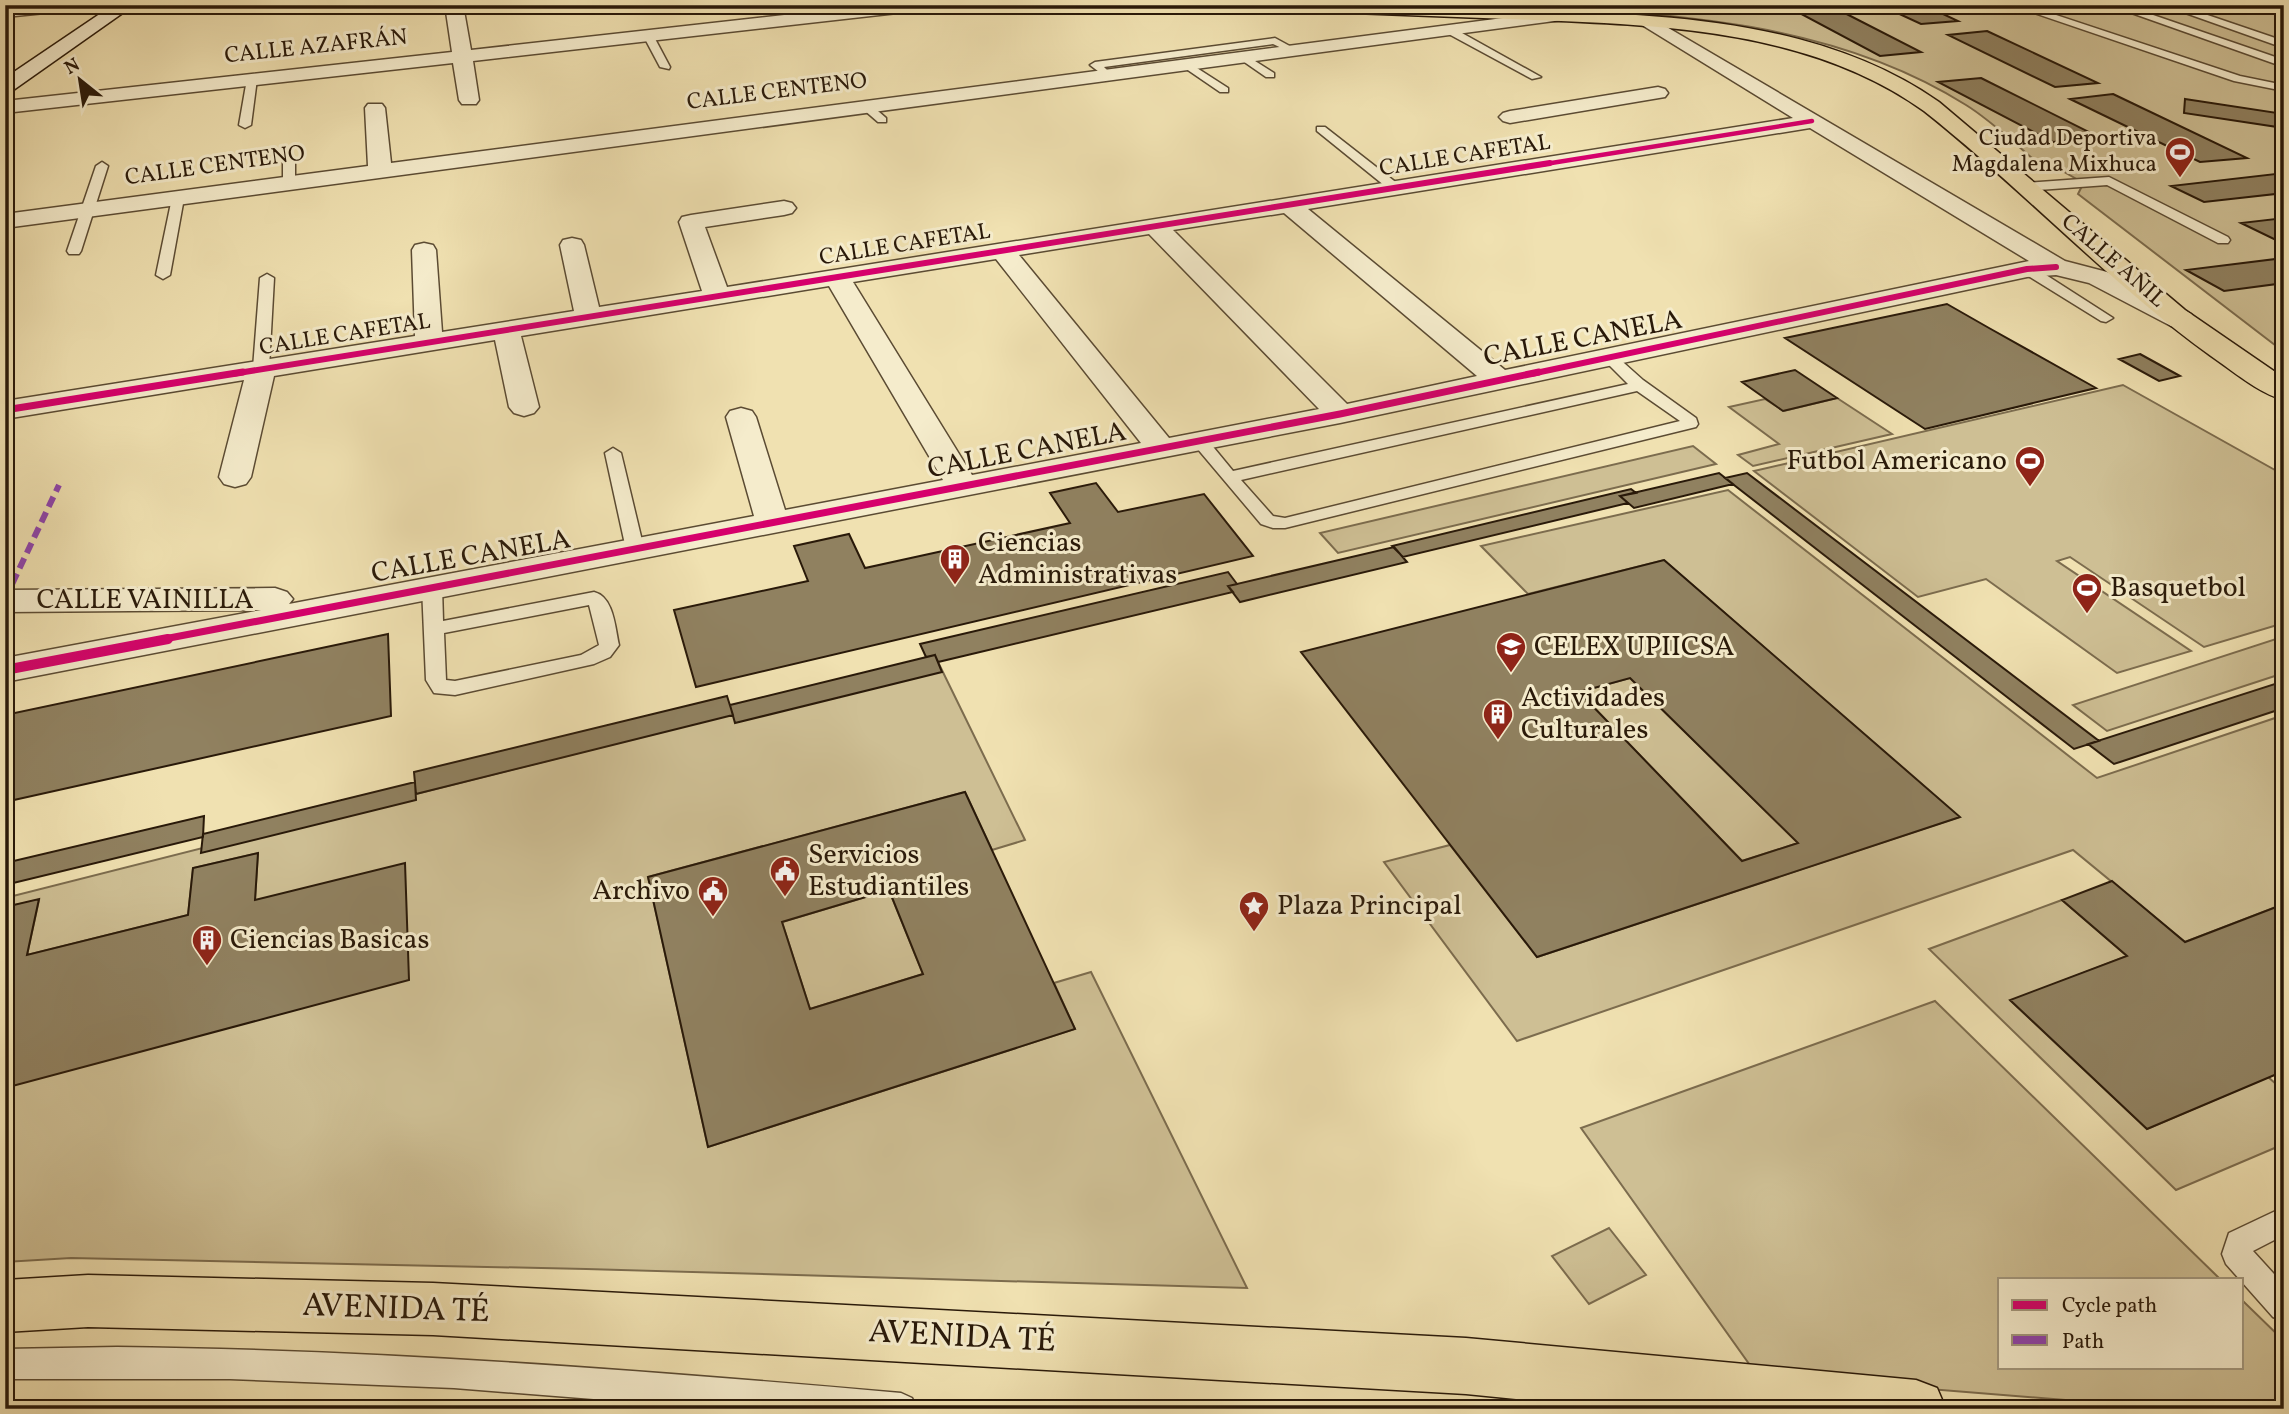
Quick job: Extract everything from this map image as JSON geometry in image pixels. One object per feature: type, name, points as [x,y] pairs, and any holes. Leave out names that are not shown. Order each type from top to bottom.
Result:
[{"type":"main road","points":[[1275,5],[1452,16]]},
{"type":"main road","name":"CALLE AÑIL","points":[[1556,16],[1648,21],[1723,30],[1819,52],[1881,76],[1906,89],[1950,122],[2183,321]]},
{"type":"main road","points":[[2183,321],[2284,390]]},
{"type":"main road","name":"AVENIDA TÉ","points":[[5,1306],[88,1301],[447,1310],[1466,1366],[1916,1409]]},
{"type":"street","points":[[5,12],[75,5]]},
{"type":"street","points":[[51,29],[85,5]]},
{"type":"street","points":[[5,88],[125,5]]},
{"type":"street","points":[[454,5],[469,100]]},
{"type":"street","name":"CALLE AZAFRÁN","points":[[5,107],[648,35],[783,13],[924,5]]},
{"type":"street","points":[[619,16],[628,37]]},
{"type":"street","name":"CALLE CENTENO","points":[[5,221],[380,171],[874,113],[1194,60],[1292,51],[1452,16],[1556,16]]},
{"type":"street","name":"CALLE AÑIL","points":[[1648,21],[1812,121],[2042,268],[2098,277],[2183,321]]},
{"type":"street","points":[[1510,117],[1658,93]]},
{"type":"street","points":[[1578,106],[1601,119]]},
{"type":"street","points":[[375,108],[380,171]]},
{"type":"street","name":"CALLE CAFETAL","points":[[5,410],[1812,121]]},
{"type":"street","points":[[1623,133],[1646,146]]},
{"type":"street","points":[[1288,204],[1498,379]]},
{"type":"street","points":[[717,295],[691,222],[784,208]]},
{"type":"street","points":[[1154,225],[1340,414]]},
{"type":"street","points":[[572,245],[588,315]]},
{"type":"street","points":[[1001,249],[1162,449]]},
{"type":"street","points":[[424,250],[429,341]]},
{"type":"street","name":"CALLE CANELA","points":[[5,670],[368,598],[1340,414],[2042,268]]},
{"type":"street","points":[[836,276],[963,487]]},
{"type":"street","points":[[506,328],[524,407]]},
{"type":"street","points":[[235,477],[261,368]]},
{"type":"street","points":[[741,417],[772,523]]},
{"type":"street","name":"CALLE VAINILLA","points":[[5,601],[368,598]]},
{"type":"lane","points":[[1528,5],[1571,11],[1577,17]]},
{"type":"lane","points":[[2016,5],[2238,79],[2284,88]]},
{"type":"lane","points":[[2114,5],[2284,64]]},
{"type":"lane","points":[[2168,5],[2284,46]]},
{"type":"lane","points":[[1452,16],[1536,77]]},
{"type":"lane","points":[[648,35],[665,67]]},
{"type":"lane","points":[[1194,60],[1275,41],[1292,51]]},
{"type":"lane","points":[[1244,57],[1270,75]]},
{"type":"lane","points":[[1194,60],[1224,90]]},
{"type":"lane","points":[[245,125],[252,79]]},
{"type":"lane","points":[[1321,129],[1394,187]]},
{"type":"lane","points":[[289,161],[289,183]]},
{"type":"lane","points":[[75,251],[102,166]]},
{"type":"lane","points":[[2026,187],[2109,181],[2223,240]]},
{"type":"lane","points":[[163,275],[178,198]]},
{"type":"lane","points":[[2042,268],[2106,318]]},
{"type":"lane","points":[[261,368],[267,278]]},
{"type":"lane","points":[[1199,441],[1267,520],[1286,523],[1690,424],[1690,421],[1618,368],[1610,358]]},
{"type":"lane","points":[[1229,477],[1643,385]]},
{"type":"lane","points":[[613,453],[635,549]]},
{"type":"lane","points":[[432,587],[436,680],[441,688],[455,688],[587,660],[603,653],[609,645],[598,601],[594,598],[435,629]]},
{"type":"lane","points":[[2284,1220],[2239,1243],[2237,1254],[2284,1307]]},
{"type":"lane","points":[[5,1364],[104,1361],[317,1365],[530,1376],[901,1409]]},
{"type":"shaded area","name":"Ciudad Deportiva Magdalena Mixhuca","points":[[1503,5],[2284,5],[2284,352],[2078,194],[2082,186],[2087,185],[2050,164],[2040,165],[1976,111],[1913,76],[1858,54],[1800,37],[1742,25],[1682,17]]},
{"type":"shaded area","name":"Futbol Americano","points":[[2123,385],[2275,470],[2284,468],[2284,623],[2204,647],[2070,557],[2057,561],[2191,651],[2117,673],[1986,579],[1918,597],[1754,471]]},
{"type":"shaded area","points":[[1837,398],[1892,434],[1753,466],[1738,455],[1779,444],[1729,407],[1765,399],[1784,411]]},
{"type":"shaded area","points":[[1693,446],[1716,464],[1338,553],[1320,533]]},
{"type":"shaded area","points":[[1728,490],[2097,778],[2284,715],[2284,904],[2185,942],[2073,850],[1517,1041],[1384,862],[1450,845],[1537,957],[1959,817],[1664,560],[1528,594],[1481,546]]},
{"type":"shaded area","points":[[2282,637],[2284,673],[2107,731],[2073,705]]},
{"type":"shaded area","points":[[938,662],[1025,840],[992,850],[965,792],[648,877],[708,1147],[1075,1029],[1054,983],[1091,972],[1247,1288],[586,1269],[71,1258],[5,1262],[5,1088],[255,900],[258,853],[193,868],[188,915],[27,955],[39,900],[5,907],[5,898]]},
{"type":"shaded area","points":[[1630,678],[1798,843],[1742,861],[1579,692]]},
{"type":"shaded area","points":[[889,890],[923,974],[810,1009],[782,922]]},
{"type":"shaded area","points":[[2062,900],[2127,956],[2011,1001],[2147,1129],[2268,1077],[2284,1091],[2284,1144],[2176,1190],[1929,949]]},
{"type":"shaded area","points":[[1935,1001],[2219,1278],[1998,1278],[1998,1368],[2244,1368],[2244,1302],[2284,1341],[2284,1409],[2175,1409],[1757,1375],[1581,1128]]},
{"type":"shaded area","points":[[1609,1228],[1646,1275],[1589,1304],[1552,1256]]},
{"type":"building","points":[[1829,5],[1921,52],[1880,56],[1790,8]]},
{"type":"building","points":[[1880,5],[1924,5],[1958,21],[1921,24]]},
{"type":"building","points":[[1987,31],[2098,83],[2055,87],[1948,35]]},
{"type":"building","points":[[1981,78],[2099,137],[2053,142],[1938,82]]},
{"type":"building","points":[[2113,94],[2247,158],[2200,162],[2070,99]]},
{"type":"building","points":[[2185,99],[2284,114],[2284,128],[2184,113]]},
{"type":"building","points":[[2284,173],[2284,193],[2204,202],[2171,186]]},
{"type":"building","points":[[2284,218],[2284,241],[2278,241],[2241,223]]},
{"type":"building","points":[[2284,258],[2284,283],[2224,291],[2186,270]]},
{"type":"building","points":[[1947,304],[2096,388],[1925,429],[1785,338]]},
{"type":"building","points":[[2140,354],[2180,376],[2159,381],[2119,359]]},
{"type":"building","points":[[1795,370],[1837,398],[1783,411],[1742,382]]},
{"type":"building","points":[[1719,473],[1733,484],[1634,508],[1620,496]]},
{"type":"building","points":[[1747,473],[2099,741],[2074,749],[1725,478]]},
{"type":"building","name":"Ciencias Administrativas","points":[[1096,483],[1118,512],[1204,494],[1253,556],[696,687],[674,610],[808,581],[794,546],[849,534],[865,568],[1070,523],[1050,493]]},
{"type":"building","points":[[1631,489],[1636,493],[1620,496],[1628,503],[1403,557],[1392,546]]},
{"type":"building","points":[[1394,547],[1407,562],[1240,602],[1228,586]]},
{"type":"building","name":"Actividades Culturales","points":[[1664,560],[1960,817],[1537,957],[1301,652]],"holes":[[[1630,678],[1798,843],[1742,861],[1579,692]]]},
{"type":"building","points":[[1228,572],[1237,584],[1228,586],[1233,592],[938,662],[935,655],[926,657],[920,644]]},
{"type":"building","points":[[388,634],[391,716],[5,802],[5,715]]},
{"type":"building","points":[[935,655],[942,672],[735,723],[730,705]]},
{"type":"building","points":[[2284,681],[2284,708],[2114,764],[2088,744]]},
{"type":"building","points":[[727,696],[733,715],[416,794],[414,772]]},
{"type":"building","points":[[415,782],[416,800],[201,853],[203,834]]},
{"type":"building","points":[[965,792],[1075,1029],[708,1147],[648,877]],"holes":[[[889,890],[923,974],[810,1009],[782,922]]]},
{"type":"building","points":[[204,816],[203,837],[5,885],[5,863]]},
{"type":"building","name":"Ciencias Basicas","points":[[258,853],[255,900],[405,863],[409,980],[5,1088],[5,907],[39,899],[27,955],[188,915],[193,868]]},
{"type":"building","points":[[2112,881],[2185,942],[2284,904],[2284,1071],[2147,1129],[2010,1000],[2127,956],[2062,900]]},
{"type":"marked path","points":[[5,599],[59,485]]},
{"type":"cycle path","points":[[5,410],[1812,121]]},
{"type":"cycle path","points":[[5,670],[1340,414],[2027,269],[2056,267]]},
{"type":"place","name":"Ciudad Deportiva Magdalena Mixhuca","points":[[2180,179]]},
{"type":"place","name":"Futbol Americano","points":[[2030,488]]},
{"type":"place","name":"Ciencias Administrativas","points":[[955,586]]},
{"type":"place","name":"Basquetbol","points":[[2087,615]]},
{"type":"place","name":"CELEX UPIICSA","points":[[1511,674]]},
{"type":"place","name":"Actividades Culturales","points":[[1498,741]]},
{"type":"place","name":"Servicios Estudiantiles","points":[[785,898]]},
{"type":"place","name":"Archivo","points":[[713,918]]},
{"type":"place","name":"Plaza Principal","points":[[1254,933]]},
{"type":"place","name":"Ciencias Basicas","points":[[207,967]]}]
